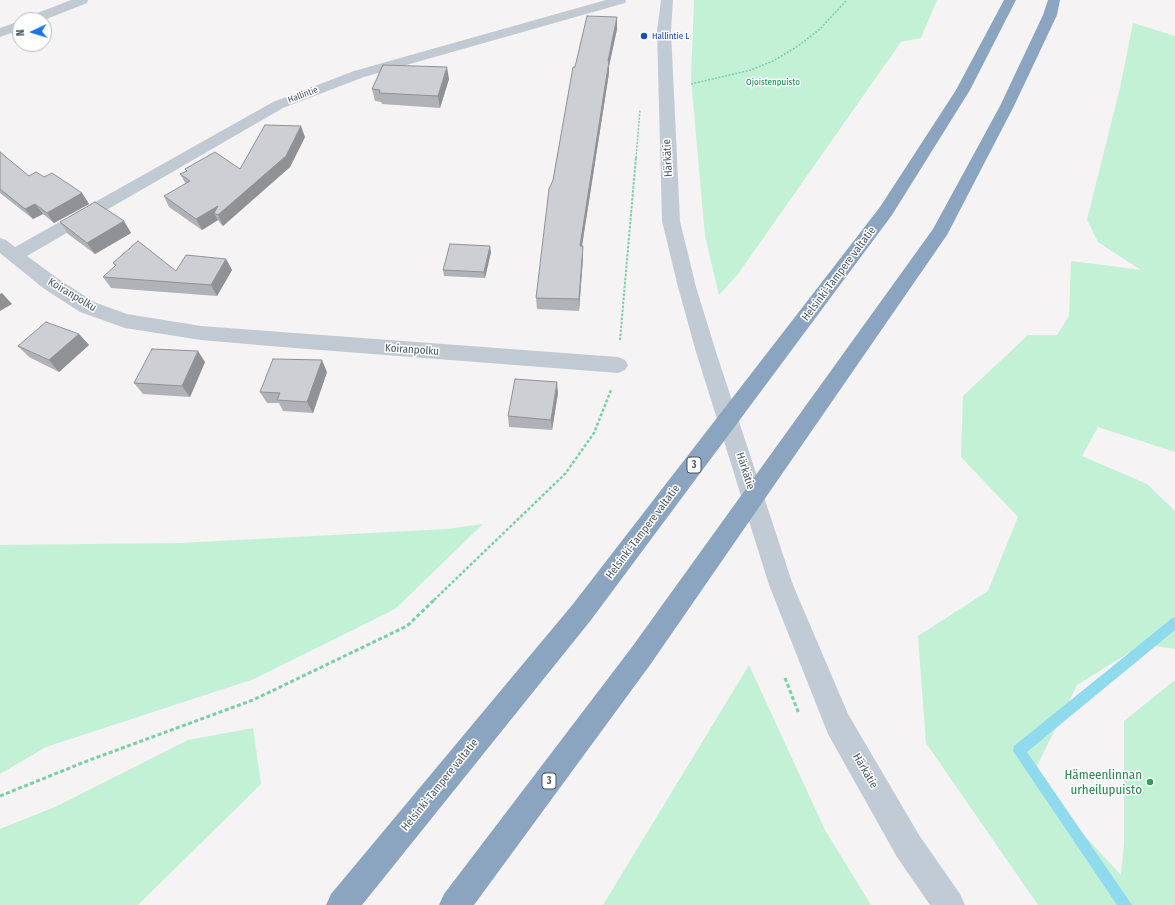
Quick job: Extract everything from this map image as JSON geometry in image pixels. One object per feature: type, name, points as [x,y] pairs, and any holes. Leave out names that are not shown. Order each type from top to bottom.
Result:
[{"type":"highway","name":"Helsinki-Tampere valtatie","points":[[342,905],[582,612],[886,211],[963,90],[1010,0]]},
{"type":"highway","name":"3","points":[[456,905],[641,656],[941,231],[1007,106],[1050,15],[1054,0]]},
{"type":"main road","name":"Härkätie","points":[[667,0],[664,31],[671,221],[687,287],[706,352],[781,585],[838,724],[908,846],[949,905]]},
{"type":"street","points":[[52,12],[82,0]]},
{"type":"street","name":"Hallintie","points":[[7,249],[278,105],[359,74],[620,0]]},
{"type":"street","points":[[0,33],[12,28]]},
{"type":"street","name":"Koiranpolku","points":[[7,249],[50,283],[87,307],[132,322],[201,333],[618,365]]},
{"type":"path","points":[[684,86],[730,76],[751,70],[773,61],[798,46],[820,29],[847,0]]},
{"type":"path","points":[[0,796],[87,761],[253,700],[407,626],[565,474],[594,433],[610,393],[618,365],[638,135]]},
{"type":"green space","name":"Ojoistenpuisto","points":[[694,0],[937,0],[921,38],[901,42],[738,274],[719,295],[705,236],[691,79]]},
{"type":"green space","points":[[1133,23],[1175,36],[1175,452],[1098,427],[1082,456],[1147,484],[1175,511],[1175,649],[1143,644],[1077,685],[1031,778],[1121,875],[1124,844],[1124,721],[1175,680],[1175,905],[1038,905],[926,743],[918,636],[988,591],[1018,517],[961,457],[963,396],[1028,335],[1057,335],[1069,316],[1071,261],[1141,270],[1098,242],[1087,220],[1120,88]]},
{"type":"green space","points":[[483,524],[395,609],[254,679],[46,747],[0,774],[0,545],[180,543],[447,529]]},
{"type":"green space","points":[[749,665],[825,830],[871,905],[603,905]]},
{"type":"green space","points":[[253,728],[261,784],[138,905],[0,905],[0,829],[55,807],[188,740]]},
{"type":"building","points":[[587,16],[617,17],[608,61],[580,246],[583,246],[579,299],[536,298],[549,189],[553,180],[573,67],[575,67]]},
{"type":"building","points":[[383,65],[447,67],[438,96],[379,93],[380,90],[372,89]]},
{"type":"building","points":[[265,125],[301,126],[286,156],[218,215],[214,213],[218,206],[196,219],[164,196],[190,181],[180,174],[187,171],[185,169],[215,152],[240,169]]},
{"type":"building","points":[[0,152],[29,176],[36,172],[44,177],[52,173],[82,193],[47,213],[35,204],[25,209],[0,189]]},
{"type":"building","points":[[95,202],[124,221],[87,243],[60,222]]},
{"type":"building","points":[[138,241],[176,271],[186,255],[226,259],[211,285],[103,277],[116,265],[113,263]]},
{"type":"building","points":[[450,244],[490,246],[484,272],[443,270]]},
{"type":"building","points":[[46,322],[79,334],[49,360],[18,346]]},
{"type":"building","points":[[152,349],[198,351],[182,386],[134,383]]},
{"type":"building","points":[[273,359],[322,360],[307,402],[277,400],[280,393],[260,392]]},
{"type":"building","points":[[515,379],[557,382],[551,420],[508,416]]},
{"type":"waterway","points":[[1125,905],[1019,751],[1175,623]]},
{"type":"place","name":"Hallintie L","points":[[644,36]]},
{"type":"place","name":"Hämeenlinnan urheilupuisto","points":[[1150,782]]}]
